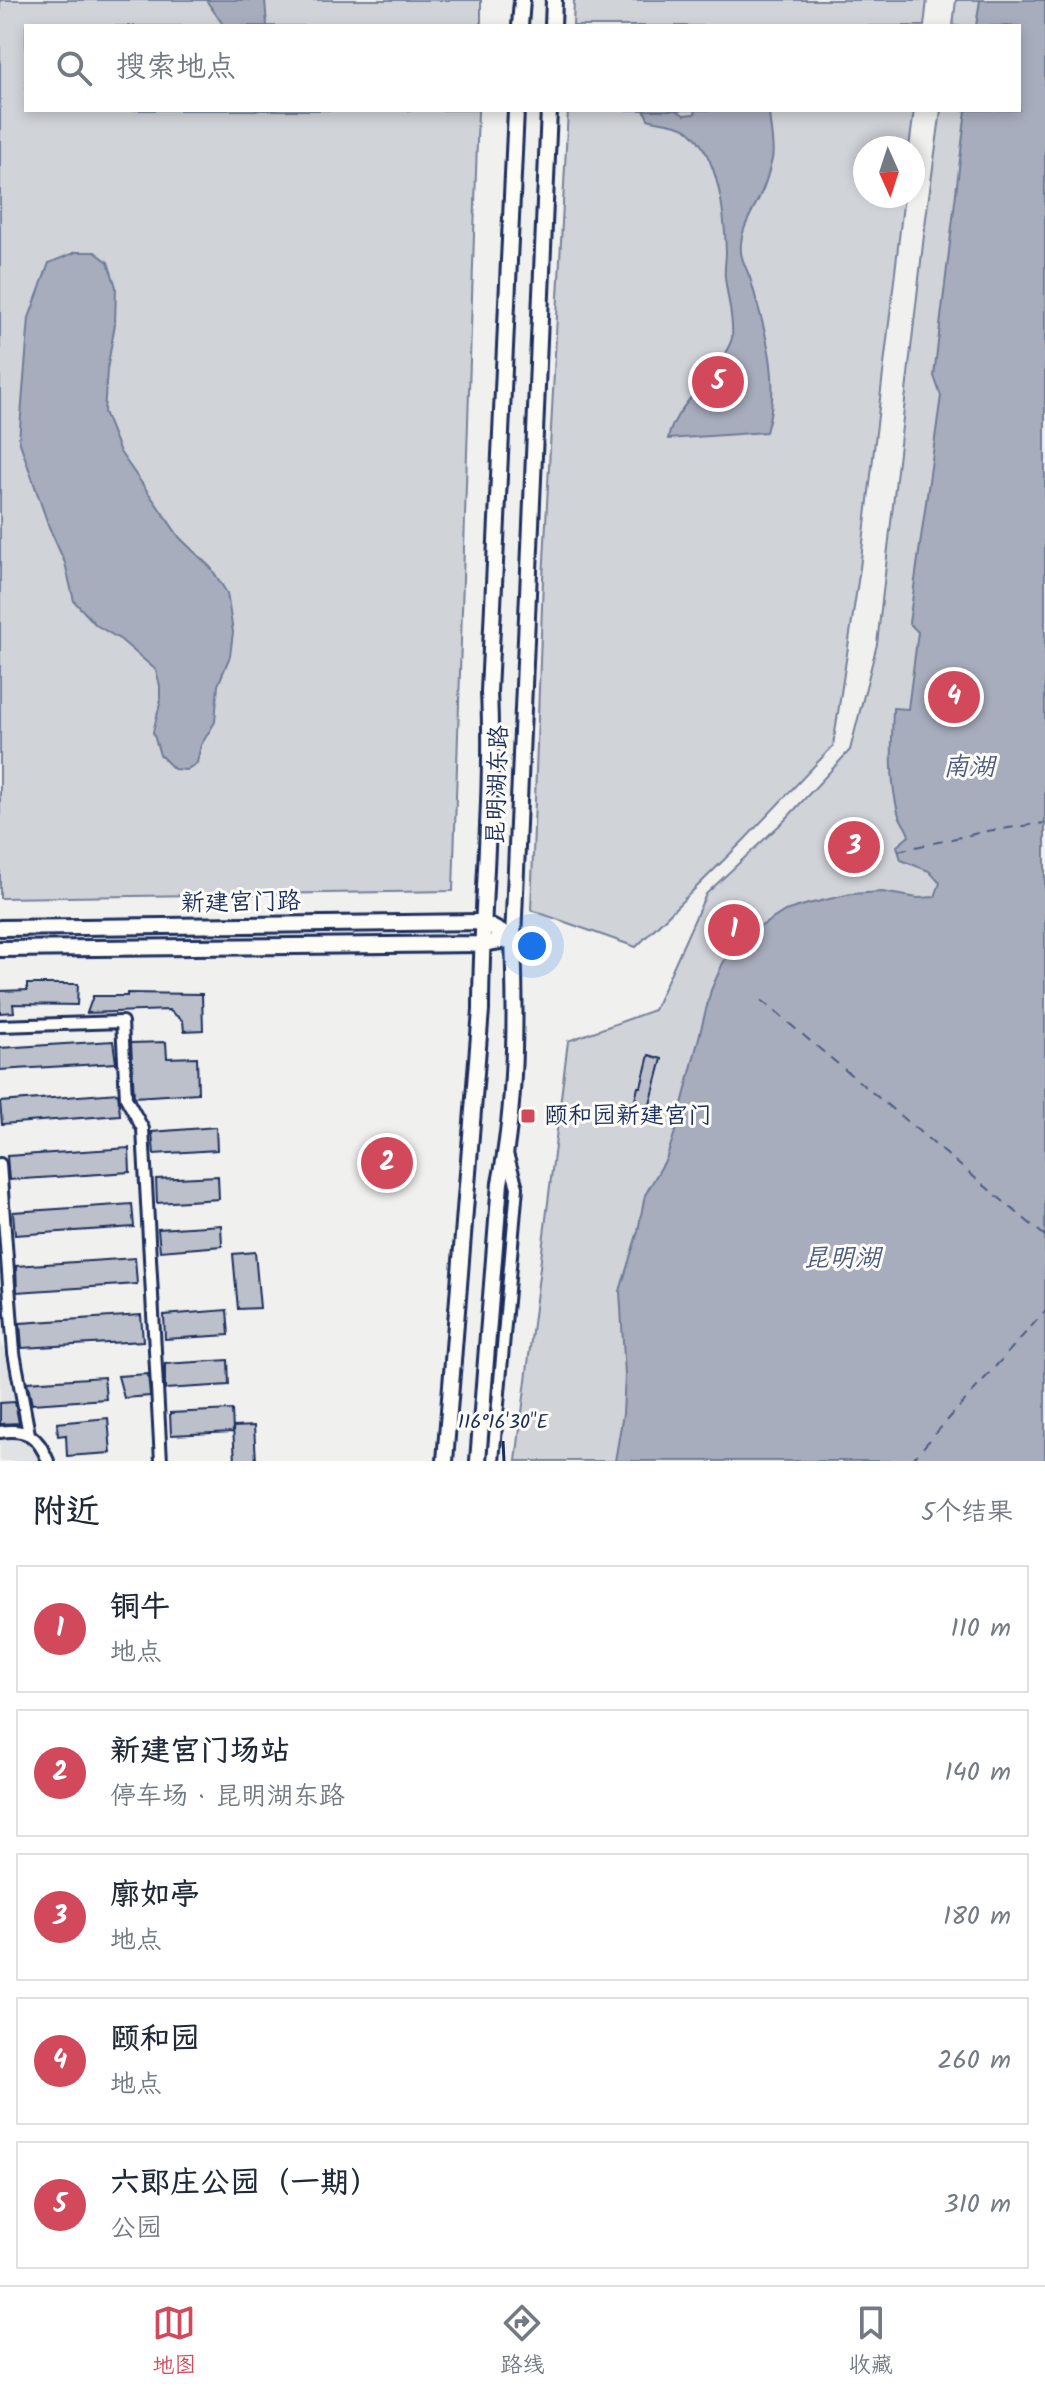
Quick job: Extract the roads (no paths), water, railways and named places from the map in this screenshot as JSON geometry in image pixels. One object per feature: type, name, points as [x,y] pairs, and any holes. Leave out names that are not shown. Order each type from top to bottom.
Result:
[{"type":"main road","points":[[520,24],[522,0]]},
{"type":"main road","points":[[553,24],[554,0]]},
{"type":"main road","name":"昆明湖东路","points":[[445,1461],[481,1010],[491,735],[489,692],[516,112]]},
{"type":"main road","name":"昆明湖东路","points":[[478,1461],[516,1012],[513,939],[549,112]]},
{"type":"main road","points":[[482,922],[513,939]]},
{"type":"main road","name":"新建宫门路","points":[[0,928],[482,922]]},
{"type":"main road","name":"新建宫门路","points":[[0,949],[481,944],[513,939]]},
{"type":"street","points":[[0,1026],[122,1022],[126,1098],[143,1129],[161,1461]]},
{"type":"street","points":[[493,1461],[517,1187],[506,1152]]},
{"type":"street","points":[[0,1164],[14,1353],[29,1434]]},
{"type":"street","points":[[0,1432],[13,1430],[29,1434],[43,1448],[48,1461]]},
{"type":"water","points":[[206,0],[265,0],[267,24],[223,24]]},
{"type":"water","name":"昆明湖","points":[[980,0],[1045,0],[1045,1461],[615,1461],[623,1414],[625,1375],[620,1291],[645,1195],[666,1159],[711,990],[723,963],[736,942],[785,911],[851,894],[882,892],[918,898],[935,897],[940,883],[929,871],[901,860],[897,846],[909,836],[899,815],[893,786],[893,708],[908,709],[918,632],[909,623],[941,396],[934,376],[966,112],[1021,112],[1021,24],[976,24]]},
{"type":"water","points":[[645,112],[679,112],[684,115],[696,112],[769,112],[772,159],[741,245],[770,356],[771,413],[766,432],[668,439],[683,408],[724,361],[732,338],[732,323],[725,277],[722,204],[714,171],[699,142],[689,131],[648,119]]},
{"type":"water","points":[[76,252],[95,252],[108,262],[116,287],[115,324],[104,412],[120,452],[180,538],[211,568],[227,593],[233,632],[230,656],[218,685],[215,722],[201,745],[197,763],[186,770],[174,769],[160,755],[153,732],[160,704],[156,670],[121,640],[96,625],[74,601],[65,563],[19,440],[29,318],[49,263]]},
{"type":"place","name":"六郎庄公园（一期）","points":[[718,382]]},
{"type":"place","name":"颐和园","points":[[954,697]]},
{"type":"place","name":"廓如亭","points":[[854,847]]},
{"type":"place","name":"铜牛","points":[[734,930]]},
{"type":"place","name":"颐和园新建宫门","points":[[528,1116]]},
{"type":"place","name":"新建宫门场站","points":[[387,1163]]},
{"type":"water label","name":"南湖","points":[[969,768]]}]
